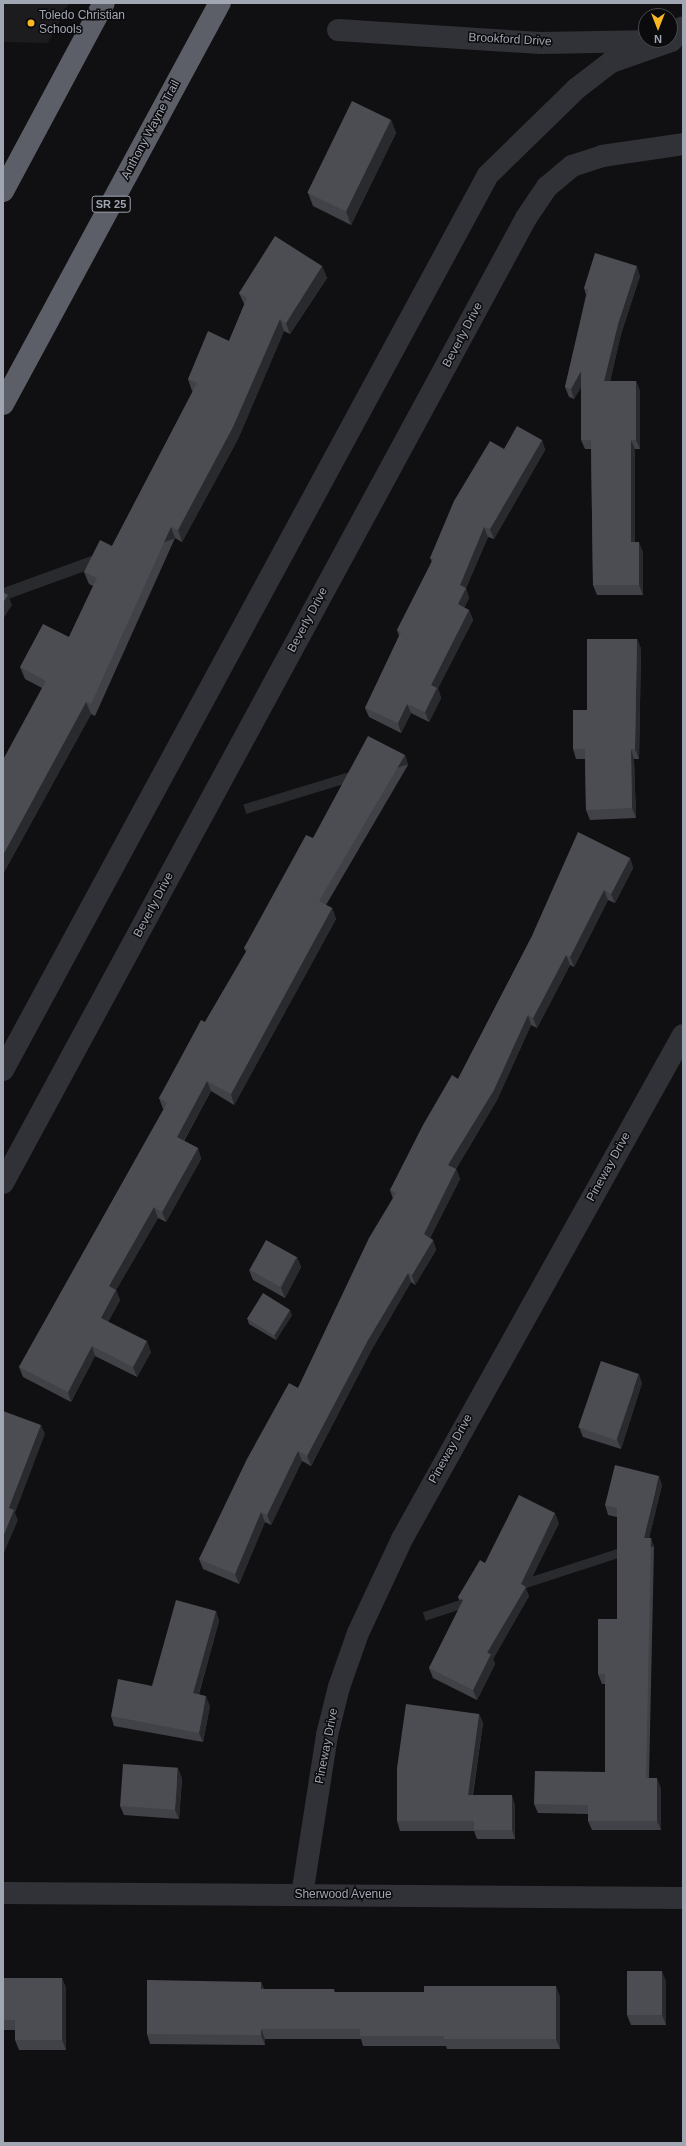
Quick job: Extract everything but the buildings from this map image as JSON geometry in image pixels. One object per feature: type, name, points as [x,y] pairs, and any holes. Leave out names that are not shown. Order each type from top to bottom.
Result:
[{"type":"highway","points":[[3,191],[104,3]]},
{"type":"highway","name":"Anthony Wayne Trail","points":[[3,404],[220,3]]},
{"type":"street","name":"Brookford Drive","points":[[338,30],[541,43],[679,36]]},
{"type":"street","points":[[3,1070],[488,175],[576,89],[612,62],[679,36]]},
{"type":"street","name":"Beverly Drive","points":[[3,1183],[526,218],[547,187],[572,166],[602,156],[683,144]]},
{"type":"street","name":"Pineway Drive","points":[[302,1895],[327,1735],[339,1687],[358,1632],[402,1539],[683,1035]]},
{"type":"street","name":"Sherwood Avenue","points":[[3,1893],[683,1898]]},
{"type":"shaded area","name":"Toledo Christian Schools","points":[[3,3],[69,3],[48,43],[3,42]]},
{"type":"place","name":"Toledo Christian Schools","points":[[31,23]]}]
